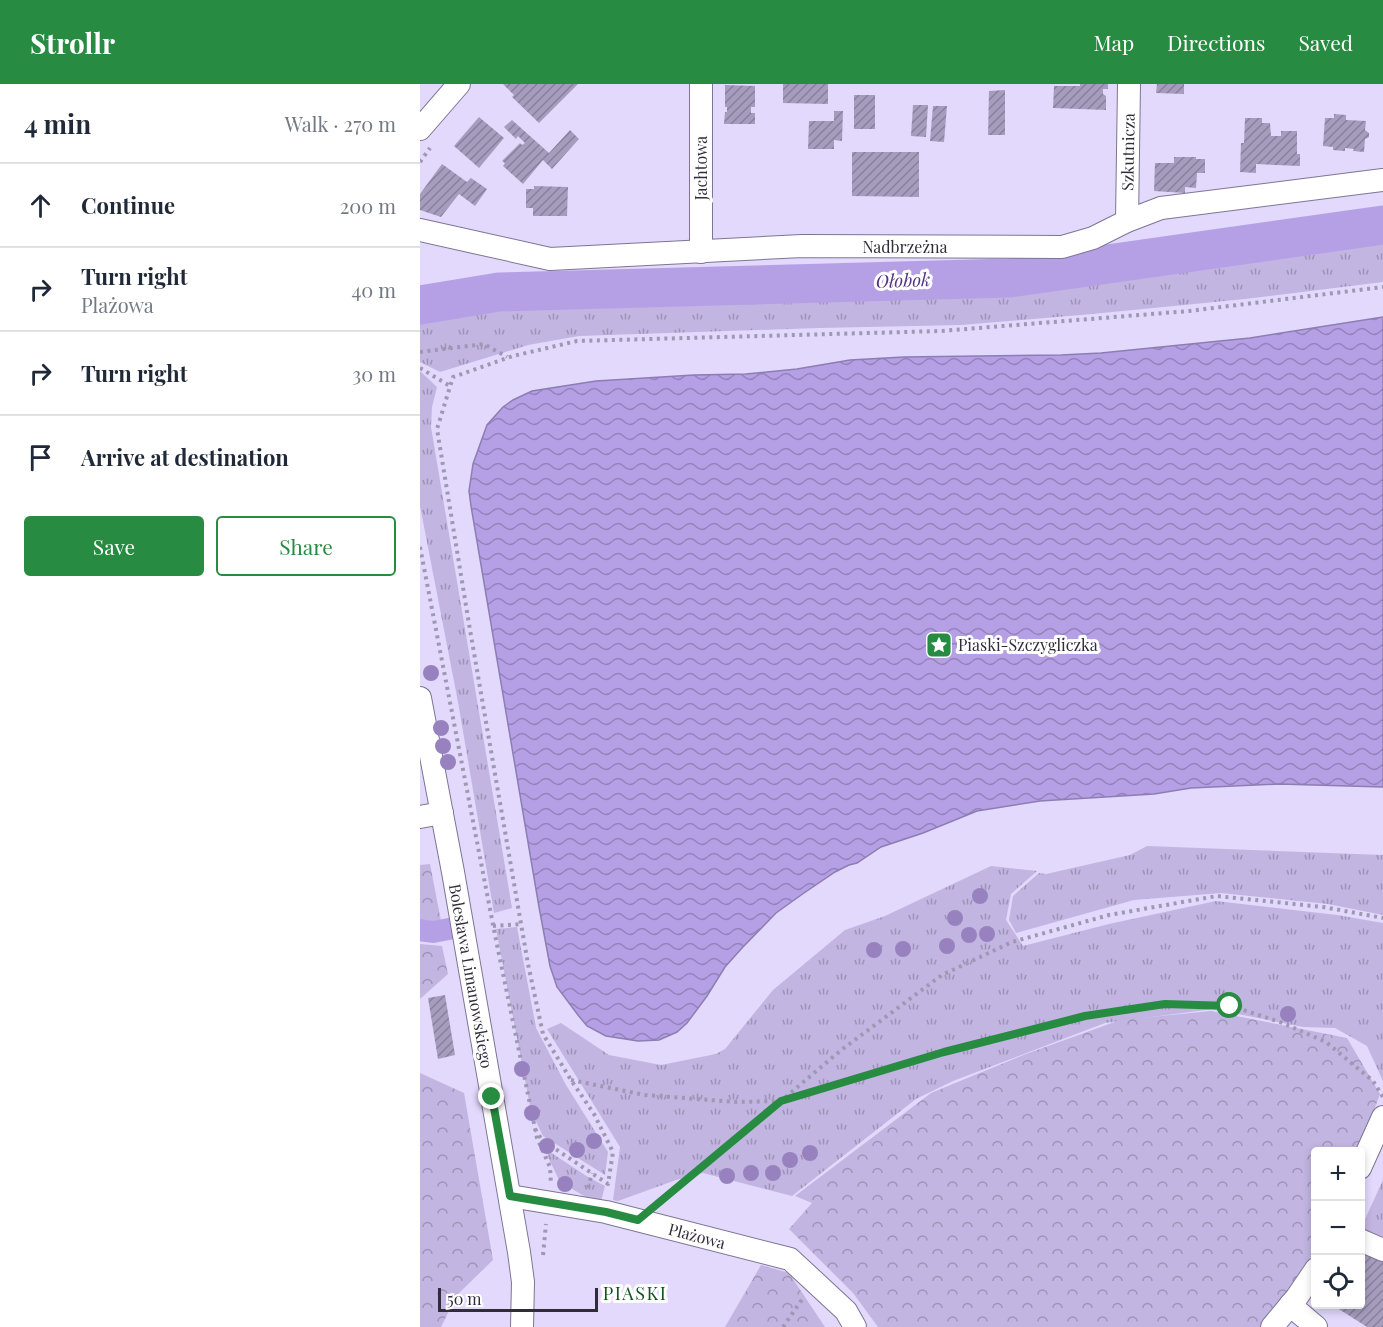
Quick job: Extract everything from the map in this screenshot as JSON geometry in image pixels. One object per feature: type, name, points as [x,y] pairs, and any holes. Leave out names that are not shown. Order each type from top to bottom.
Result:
[{"type":"street","points":[[420,129],[459,84]]},
{"type":"street","name":"Jachtowa","points":[[701,84],[701,252]]},
{"type":"street","name":"Szkutnicza","points":[[1127,220],[1129,84]]},
{"type":"street","name":"Nadbrzeżna","points":[[420,230],[550,259],[802,246],[1062,247],[1093,238],[1127,220],[1161,207],[1383,180]]},
{"type":"street","name":"Bolesława Limanowskiego","points":[[420,698],[431,815],[510,1196],[524,1282],[522,1327]]},
{"type":"street","points":[[1365,1157],[1383,1117]]},
{"type":"street","name":"Plażowa","points":[[510,1196],[606,1212],[790,1259],[846,1311],[855,1327]]},
{"type":"street","points":[[1365,1242],[1383,1250]]},
{"type":"street","points":[[1272,1327],[1311,1276]]},
{"type":"street","points":[[1290,1305],[1316,1327]]},
{"type":"path","points":[[535,1129],[542,1140],[609,1184],[613,1152],[594,1114],[543,1034],[521,924],[468,624],[437,429],[453,377],[508,358],[577,341],[941,331],[1189,311],[1383,287]]},
{"type":"path","points":[[420,352],[484,344],[508,358]]},
{"type":"path","points":[[420,368],[450,386]]},
{"type":"path","points":[[420,547],[535,1129],[550,1167],[551,1179],[543,1261]]},
{"type":"path","points":[[638,1220],[840,1050],[942,975],[1012,942],[1109,915],[1217,896],[1323,907],[1383,918]]},
{"type":"path","points":[[493,926],[521,924]]},
{"type":"path","points":[[571,1080],[645,1095],[736,1102],[781,1101],[944,1052],[1074,1018],[1165,1004],[1230,1006],[1280,1022],[1326,1042],[1373,1081],[1383,1097]]},
{"type":"path","points":[[783,1327],[815,1282]]},
{"type":"green space","points":[[1383,241],[1383,282],[1245,299],[961,325],[579,336],[528,345],[440,372],[420,362],[420,317],[478,310],[703,299],[996,289],[1266,259]]},
{"type":"green space","points":[[420,371],[437,387],[432,407],[431,427],[512,908],[494,913],[458,702],[420,506]]},
{"type":"green space","points":[[1147,846],[1383,855],[1383,915],[1328,904],[1221,893],[1134,900],[1016,933],[1009,920],[1013,896],[1039,873],[1046,874],[1130,855]]},
{"type":"green space","points":[[430,864],[441,921],[420,922],[420,865]]},
{"type":"green space","points":[[991,866],[1037,871],[1011,894],[1006,920],[1023,946],[1109,924],[1216,901],[1337,915],[1383,923],[1383,1081],[1367,1046],[1335,1028],[1303,1027],[1213,1009],[1105,1023],[953,1081],[916,1099],[792,1196],[703,1173],[618,1201],[613,1200],[620,1147],[547,1029],[561,1023],[609,1055],[661,1065],[716,1054],[725,1049],[773,990],[845,930],[885,916]]},
{"type":"green space","points":[[517,927],[536,1028],[566,1085],[608,1152],[605,1175],[543,1136],[531,1111],[496,929]]},
{"type":"green space","points":[[420,944],[442,946],[448,974],[420,999]]},
{"type":"green space","points":[[1211,1011],[1347,1038],[1380,1094],[1360,1147],[1311,1147],[1311,1257],[1279,1312],[1265,1327],[878,1327],[853,1293],[789,1229],[812,1203],[795,1196],[931,1093],[1026,1054],[1120,1020]]},
{"type":"green space","points":[[420,1073],[464,1093],[493,1260],[457,1295],[441,1327],[420,1327]]},
{"type":"green space","points":[[547,1150],[605,1186],[600,1205],[560,1182]]},
{"type":"green space","points":[[1383,1180],[1383,1237],[1365,1230],[1365,1219]]},
{"type":"green space","points":[[761,1265],[789,1273],[825,1327],[725,1327]]},
{"type":"water","name":"Piaski-Szczygliczka","points":[[1383,317],[1383,787],[1279,784],[1191,788],[1154,794],[1040,801],[977,811],[881,847],[857,863],[835,872],[776,913],[725,967],[707,996],[687,1023],[677,1032],[659,1040],[638,1041],[606,1036],[587,1026],[557,987],[550,966],[471,506],[469,491],[473,464],[487,425],[503,407],[532,391],[596,381],[746,374],[797,369],[850,360],[904,357],[1101,353],[1250,338]]},
{"type":"building","points":[[503,84],[578,84],[539,123],[512,97],[514,95]]},
{"type":"building","points":[[783,84],[828,84],[828,104],[783,103]]},
{"type":"building","points":[[1080,84],[1108,84],[1108,89],[1103,89],[1103,94],[1106,96],[1106,110],[1053,108],[1054,86],[1080,86]]},
{"type":"building","points":[[1157,84],[1184,84],[1184,94],[1156,93]]},
{"type":"building","points":[[725,85],[755,86],[755,107],[751,107],[751,113],[755,113],[755,124],[724,124],[725,112],[727,112]]},
{"type":"building","points":[[1005,90],[1005,135],[988,135],[989,91]]},
{"type":"building","points":[[854,95],[875,95],[875,129],[854,129]]},
{"type":"building","points":[[913,105],[928,105],[926,137],[911,136]]},
{"type":"building","points":[[933,106],[947,106],[944,142],[930,141]]},
{"type":"building","points":[[834,111],[843,111],[842,141],[834,140],[834,149],[808,149],[809,121],[834,121]]},
{"type":"building","points":[[1334,114],[1346,115],[1346,120],[1366,121],[1365,130],[1369,133],[1369,137],[1365,139],[1364,152],[1345,148],[1345,151],[1333,150],[1333,147],[1323,146],[1325,118],[1334,118]]},
{"type":"building","points":[[479,117],[504,138],[479,168],[454,146]]},
{"type":"building","points":[[1245,118],[1262,118],[1262,123],[1270,123],[1271,136],[1281,136],[1281,131],[1297,131],[1297,154],[1300,154],[1300,166],[1256,164],[1256,173],[1240,172]]},
{"type":"building","points":[[512,120],[549,153],[570,130],[579,139],[552,169],[543,160],[523,184],[503,166],[505,163],[502,161],[520,143],[522,145],[525,143],[518,136],[516,139],[504,127]]},
{"type":"building","points":[[852,152],[919,152],[919,197],[852,196]]},
{"type":"building","points":[[1174,157],[1205,159],[1205,173],[1197,173],[1196,188],[1185,187],[1185,193],[1154,191],[1155,163],[1174,163]]},
{"type":"building","points":[[442,164],[467,182],[471,178],[487,189],[475,206],[459,194],[441,217],[420,210],[420,194]]},
{"type":"building","points":[[534,186],[568,187],[567,216],[533,216],[533,208],[526,208],[526,189],[534,189]]},
{"type":"building","points":[[445,995],[455,1055],[438,1059],[428,998]]},
{"type":"building","points":[[1365,1252],[1383,1261],[1383,1327],[1367,1327],[1339,1309],[1365,1309]]},
{"type":"waterway","name":"Ołobok","points":[[420,305],[499,292],[1009,278],[1383,225]]},
{"type":"waterway","points":[[420,930],[433,932],[449,929]]},
{"type":"place","name":"Piaski-Szczygliczka","points":[[939,645]]},
{"type":"district","name":"PIASKI","points":[[635,1294]]},
{"type":"route","points":[[492,1097],[510,1196],[606,1212],[638,1220],[781,1101],[944,1052],[1085,1016],[1165,1004],[1230,1006]]}]
